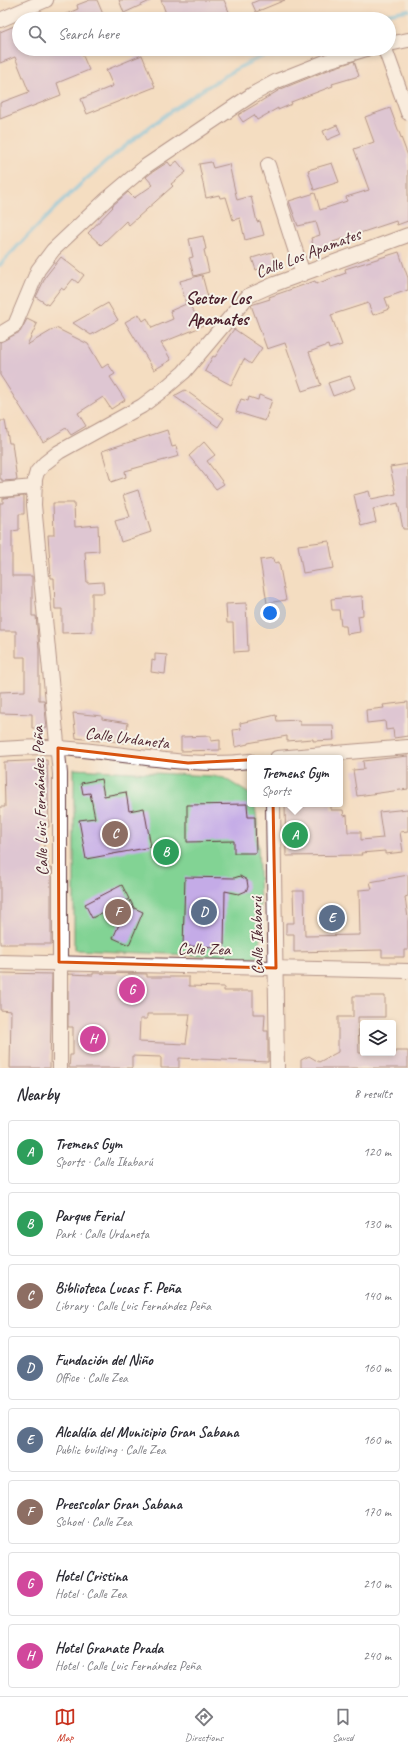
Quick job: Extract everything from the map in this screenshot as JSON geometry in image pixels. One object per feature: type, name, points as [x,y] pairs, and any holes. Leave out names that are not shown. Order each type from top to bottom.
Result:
[{"type":"street","points":[[18,12],[46,0]]},
{"type":"street","points":[[0,20],[12,15]]},
{"type":"street","points":[[396,43],[408,40]]},
{"type":"street","points":[[0,334],[15,325],[38,270],[53,250],[107,199],[146,166],[247,98],[277,81],[343,56]]},
{"type":"street","points":[[387,56],[408,113]]},
{"type":"street","points":[[268,165],[303,274]]},
{"type":"street","name":"Calle Los Apamates","points":[[34,487],[38,472],[45,463],[59,452],[142,406],[184,372],[248,296],[408,235]]},
{"type":"street","points":[[0,490],[34,487]]},
{"type":"street","name":"Calle Luis Fernández Peña","points":[[34,487],[36,524],[45,603],[60,774],[60,1068]]},
{"type":"street","points":[[310,755],[408,746]]},
{"type":"street","name":"Calle Urdaneta","points":[[0,749],[31,747],[58,748],[188,763],[225,764],[247,761]]},
{"type":"street","name":"Calle Ikabarú","points":[[273,807],[277,1068]]},
{"type":"street","name":"Calle Zea","points":[[0,962],[59,962],[408,971]]},
{"type":"highlighted area","points":[[58,748],[188,763],[265,759],[273,800],[276,968],[59,962]]},
{"type":"green space","points":[[74,769],[212,776],[224,778],[247,792],[247,807],[255,807],[257,820],[261,958],[74,950]]},
{"type":"building","points":[[90,0],[97,0],[102,12],[71,12],[78,9],[77,5]]},
{"type":"building","points":[[119,0],[152,0],[126,12],[124,12]]},
{"type":"building","points":[[161,0],[224,0],[229,12],[165,12]]},
{"type":"building","points":[[259,0],[285,0],[256,12],[252,3]]},
{"type":"building","points":[[12,27],[12,56],[83,56],[89,70],[57,83],[61,95],[0,119],[0,103],[29,92],[15,57],[0,63],[0,32]]},
{"type":"building","points":[[142,56],[155,87],[87,114],[81,99],[113,86],[106,70]]},
{"type":"building","points":[[354,61],[359,76],[332,84],[333,86],[291,102],[292,104],[278,110],[278,108],[257,120],[254,115],[243,122],[238,115],[281,89]]},
{"type":"building","points":[[390,108],[408,156],[408,221],[397,225],[396,221],[333,242],[334,245],[315,251],[311,238],[320,235],[316,222],[298,226],[289,201],[315,193],[320,210],[347,201],[346,197],[369,190],[354,149],[374,142],[365,117]]},
{"type":"building","points":[[337,125],[341,134],[327,140],[323,131]]},
{"type":"building","points":[[177,161],[186,172],[171,184],[173,186],[129,225],[126,221],[101,245],[88,233],[113,207],[112,206],[128,192],[134,198],[153,185],[146,177],[168,162],[171,166]]},
{"type":"building","points":[[211,162],[213,168],[229,164],[237,200],[251,196],[257,222],[260,221],[264,235],[245,240],[240,218],[233,220],[226,197],[220,198],[219,195],[206,198],[199,164]]},
{"type":"building","points":[[332,163],[339,182],[314,190],[308,170]]},
{"type":"building","points":[[203,236],[206,249],[204,250],[209,272],[194,276],[189,258],[193,257],[189,239]]},
{"type":"building","points":[[272,252],[276,264],[256,270],[252,258]]},
{"type":"building","points":[[399,252],[408,278],[408,290],[385,298],[389,309],[373,315],[368,303],[331,315],[342,345],[329,349],[328,345],[309,352],[321,385],[302,391],[285,343],[267,349],[251,305],[315,281],[316,284],[346,273],[345,269]]},
{"type":"building","points":[[61,257],[84,275],[78,283],[73,279],[64,290],[61,288],[48,305],[36,297],[46,276]]},
{"type":"building","points":[[202,275],[209,301],[190,306],[203,325],[161,343],[171,360],[154,370],[125,322],[139,314],[143,321],[147,318],[152,328],[173,319],[170,311],[186,304],[180,281]]},
{"type":"building","points":[[108,303],[118,320],[91,335],[73,323]]},
{"type":"building","points":[[27,319],[37,324],[27,345],[56,328],[88,344],[102,368],[108,364],[115,374],[110,377],[125,400],[111,409],[103,397],[78,413],[86,426],[71,435],[66,428],[43,442],[0,375],[0,342],[20,332]]},
{"type":"building","points":[[234,329],[262,348],[251,364],[244,359],[231,385],[205,371],[213,356],[215,357]]},
{"type":"building","points":[[350,376],[355,388],[333,396],[328,383]]},
{"type":"building","points":[[185,390],[224,418],[218,427],[174,396]]},
{"type":"building","points":[[259,395],[272,400],[265,421],[236,412],[241,399],[248,401],[249,397],[258,400]]},
{"type":"building","points":[[0,421],[5,421],[9,443],[12,443],[17,480],[2,481],[2,479],[0,479]]},
{"type":"building","points":[[167,430],[172,447],[176,446],[179,456],[125,471],[126,477],[111,482],[102,451]]},
{"type":"building","points":[[204,442],[215,455],[207,461],[224,484],[216,489],[189,456]]},
{"type":"building","points":[[408,464],[408,529],[403,529],[398,503],[373,509],[376,522],[361,526],[354,495],[369,491],[371,499],[396,494],[390,467]]},
{"type":"building","points":[[138,490],[151,532],[121,542],[115,521],[130,517],[123,495]]},
{"type":"building","points":[[24,496],[24,514],[19,514],[19,530],[12,531],[12,576],[32,576],[32,616],[36,616],[39,649],[39,700],[44,700],[47,728],[32,728],[32,714],[0,713],[0,692],[25,691],[25,657],[16,657],[16,631],[0,631],[0,503],[3,503],[3,498]]},
{"type":"building","points":[[53,503],[74,503],[75,527],[98,525],[99,551],[85,552],[87,583],[103,582],[104,593],[92,593],[92,632],[62,633],[62,609],[55,609],[54,578],[51,578],[48,535],[54,535]]},
{"type":"building","points":[[329,541],[334,568],[303,573],[298,545]]},
{"type":"building","points":[[273,558],[274,563],[279,562],[286,600],[267,603],[260,560]]},
{"type":"building","points":[[362,596],[363,615],[358,616],[360,632],[347,634],[346,626],[341,626],[339,610],[332,610],[331,599]]},
{"type":"building","points":[[246,603],[248,651],[234,652],[233,623],[227,623],[226,604]]},
{"type":"building","points":[[155,654],[167,655],[165,674],[151,672],[152,660],[155,661]]},
{"type":"building","points":[[408,702],[408,736],[394,738],[393,729],[386,730],[385,721],[367,723],[366,710],[384,708],[383,705]]},
{"type":"building","points":[[73,713],[102,716],[102,719],[128,723],[125,743],[100,739],[100,741],[76,738]]},
{"type":"building","points":[[276,715],[277,721],[300,720],[300,725],[333,725],[334,740],[313,741],[313,739],[287,741],[287,736],[248,743],[235,747],[233,730],[241,729],[240,723]]},
{"type":"building","points":[[211,736],[211,741],[220,740],[220,750],[181,751],[181,737]]},
{"type":"building","points":[[408,756],[408,789],[357,796],[353,770],[364,769],[363,761]]},
{"type":"building","points":[[47,760],[49,827],[44,827],[44,856],[48,856],[48,868],[51,868],[51,944],[0,944],[0,807],[5,807],[4,762]]},
{"type":"building","points":[[101,779],[104,796],[126,792],[129,811],[144,808],[151,847],[86,859],[79,820],[95,818],[90,793],[83,794],[81,783]]},
{"type":"building","points":[[247,804],[248,817],[255,817],[256,853],[234,853],[234,841],[187,842],[187,805]]},
{"type":"building","points":[[285,807],[331,807],[331,810],[343,810],[344,816],[347,815],[348,832],[361,832],[361,840],[383,838],[379,812],[408,809],[408,831],[400,832],[403,852],[385,854],[385,851],[361,853],[362,855],[286,856]]},
{"type":"building","points":[[408,875],[408,896],[405,897],[408,918],[408,950],[404,950],[404,957],[382,957],[382,950],[294,952],[294,934],[286,934],[286,923],[294,923],[293,891],[304,891],[305,936],[360,935],[359,890],[372,889],[370,882]]},
{"type":"building","points":[[240,876],[247,880],[248,887],[246,891],[239,894],[225,891],[224,947],[183,946],[185,877],[234,878]]},
{"type":"building","points":[[122,885],[129,899],[92,918],[85,904]]},
{"type":"building","points":[[130,900],[134,908],[143,912],[129,945],[113,938]]},
{"type":"building","points":[[0,973],[52,974],[50,1068],[10,1068],[11,1011],[0,1010]]},
{"type":"building","points":[[93,973],[147,974],[147,977],[189,977],[189,986],[224,987],[224,991],[253,991],[253,1014],[265,1014],[264,1031],[268,1031],[268,1062],[179,1058],[179,1068],[161,1068],[161,1057],[132,1056],[132,1068],[69,1068],[70,1055],[73,1055],[73,1027],[68,1027],[68,974],[93,975]],"holes":[[[147,1014],[190,1014],[186,1044],[139,1042],[140,1019],[147,1019]]]},
{"type":"building","points":[[353,996],[385,996],[385,1017],[358,1017],[359,1053],[360,1056],[396,1056],[396,1051],[408,1051],[408,1068],[301,1068],[301,1060],[309,1056],[319,1062],[338,1052],[338,1017],[353,1017]]},
{"type":"waterway","points":[[396,12],[408,10]]},
{"type":"waterway","points":[[0,265],[53,210],[110,158],[140,134],[202,90],[240,67],[264,56]]},
{"type":"place","name":"Biblioteca Lucas F. Peña","points":[[115,834]]},
{"type":"place","name":"Tremens Gym","points":[[295,835]]},
{"type":"place","name":"Parque Ferial","points":[[166,852]]},
{"type":"place","name":"Preescolar Gran Sabana","points":[[118,912]]},
{"type":"place","name":"Fundación del Niño","points":[[204,912]]},
{"type":"place","name":"Alcaldía del Municipio Gran Sabana","points":[[332,918]]},
{"type":"place","name":"Hotel Cristina","points":[[132,990]]},
{"type":"place","name":"Hotel Granate Prada","points":[[93,1039]]},
{"type":"district","name":"Sector Los Apamates","points":[[218,308]]}]
